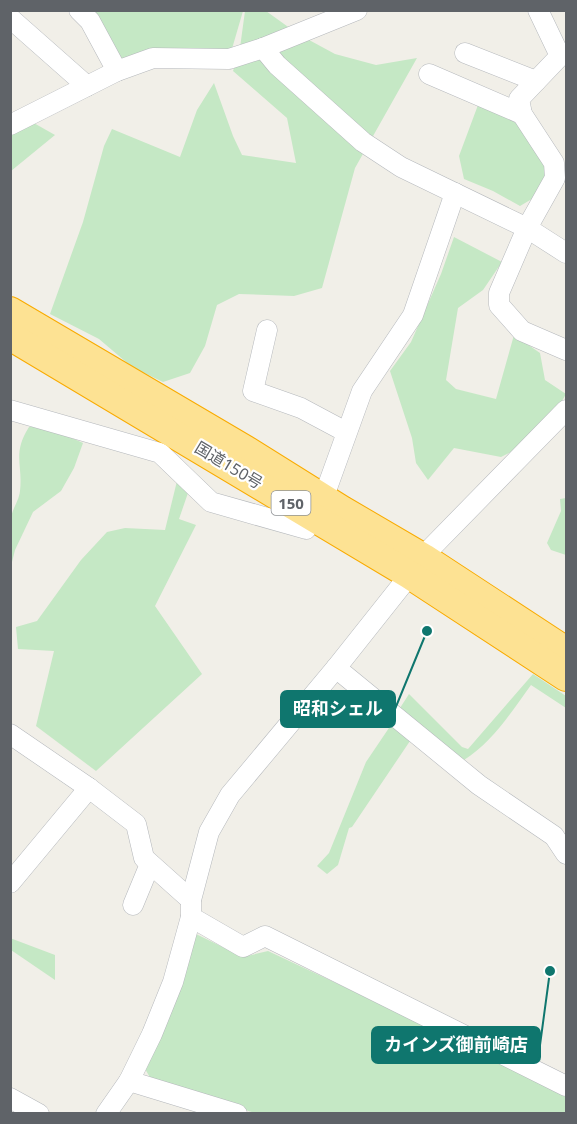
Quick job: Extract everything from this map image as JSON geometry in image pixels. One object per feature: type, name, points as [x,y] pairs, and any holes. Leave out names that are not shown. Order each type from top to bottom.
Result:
[{"type":"highway","name":"国道150号","points":[[10,311],[216,432],[319,508]]},
{"type":"highway","name":"国道150号","points":[[10,336],[319,508],[417,567],[567,651]]},
{"type":"highway","name":"国道150号","points":[[417,567],[567,677]]},
{"type":"street","points":[[79,10],[90,21],[117,71]]},
{"type":"street","points":[[10,125],[117,71],[153,58],[229,59],[263,48],[357,10]]},
{"type":"street","points":[[538,10],[560,57],[519,99],[522,114],[554,162],[555,178],[527,228],[499,292],[499,305],[522,331],[567,350]]},
{"type":"street","points":[[10,18],[87,86]]},
{"type":"street","points":[[263,48],[277,65],[363,142],[401,167],[527,228],[567,253]]},
{"type":"street","points":[[465,53],[536,81]]},
{"type":"street","points":[[429,74],[522,114]]},
{"type":"street","points":[[10,410],[160,453],[211,502],[306,529],[319,508],[362,391],[413,315],[455,193]]},
{"type":"street","points":[[267,330],[253,391],[301,408],[346,432]]},
{"type":"street","points":[[106,1113],[129,1081],[152,1034],[173,982],[209,831],[230,795],[462,515],[567,410]]},
{"type":"street","points":[[336,668],[479,785],[554,836],[567,854]]},
{"type":"street","points":[[10,734],[89,788],[136,824],[144,858],[191,909],[243,946],[265,936],[567,1086]]},
{"type":"street","points":[[10,883],[89,788]]},
{"type":"street","points":[[133,905],[150,864]]},
{"type":"street","points":[[129,1081],[237,1113]]},
{"type":"street","points":[[10,1098],[39,1113]]},
{"type":"green space","points":[[86,11],[243,11],[229,59],[113,63]]},
{"type":"green space","points":[[245,11],[266,11],[298,34],[335,54],[376,65],[417,58],[355,168],[322,288],[294,296],[239,294],[217,305],[205,346],[190,373],[163,382],[132,367],[99,339],[50,314],[83,222],[104,146],[112,129],[180,157],[197,110],[214,83],[242,155],[296,163],[287,118],[233,71],[239,55]]},
{"type":"green space","points":[[478,105],[494,107],[521,127],[547,164],[542,193],[520,206],[464,179],[459,156]]},
{"type":"green space","points":[[32,122],[55,135],[11,171],[11,133]]},
{"type":"green space","points":[[454,237],[502,262],[483,290],[458,308],[446,380],[456,389],[496,399],[514,335],[540,353],[545,380],[566,394],[547,427],[531,442],[501,457],[454,448],[428,480],[416,463],[412,438],[390,371],[411,342],[441,274]]},
{"type":"green space","points":[[43,425],[83,443],[74,468],[61,491],[33,512],[15,550],[11,566],[10,524],[21,482],[19,452],[29,427]]},
{"type":"green space","points":[[177,481],[189,490],[179,519],[196,525],[155,606],[202,674],[96,771],[36,726],[54,651],[18,649],[16,627],[37,621],[81,560],[107,532],[125,528],[165,530]]},
{"type":"green space","points":[[566,498],[566,555],[551,550],[547,543],[561,511],[560,499]]},
{"type":"green space","points":[[533,674],[566,696],[566,708],[531,685],[484,745],[464,760],[456,756],[400,708],[409,694],[462,747],[468,749]]},
{"type":"green space","points":[[393,722],[412,738],[352,827],[349,828],[338,865],[327,874],[317,866],[329,853],[366,762]]},
{"type":"green space","points":[[196,934],[243,957],[268,951],[387,1007],[566,1097],[566,1113],[255,1113],[152,1081],[144,1067],[179,989]]},
{"type":"green space","points":[[10,938],[55,955],[55,980],[11,950]]},
{"type":"place","name":"昭和シェル","points":[[427,631]]},
{"type":"place","name":"カインズ御前崎店","points":[[550,971]]}]
